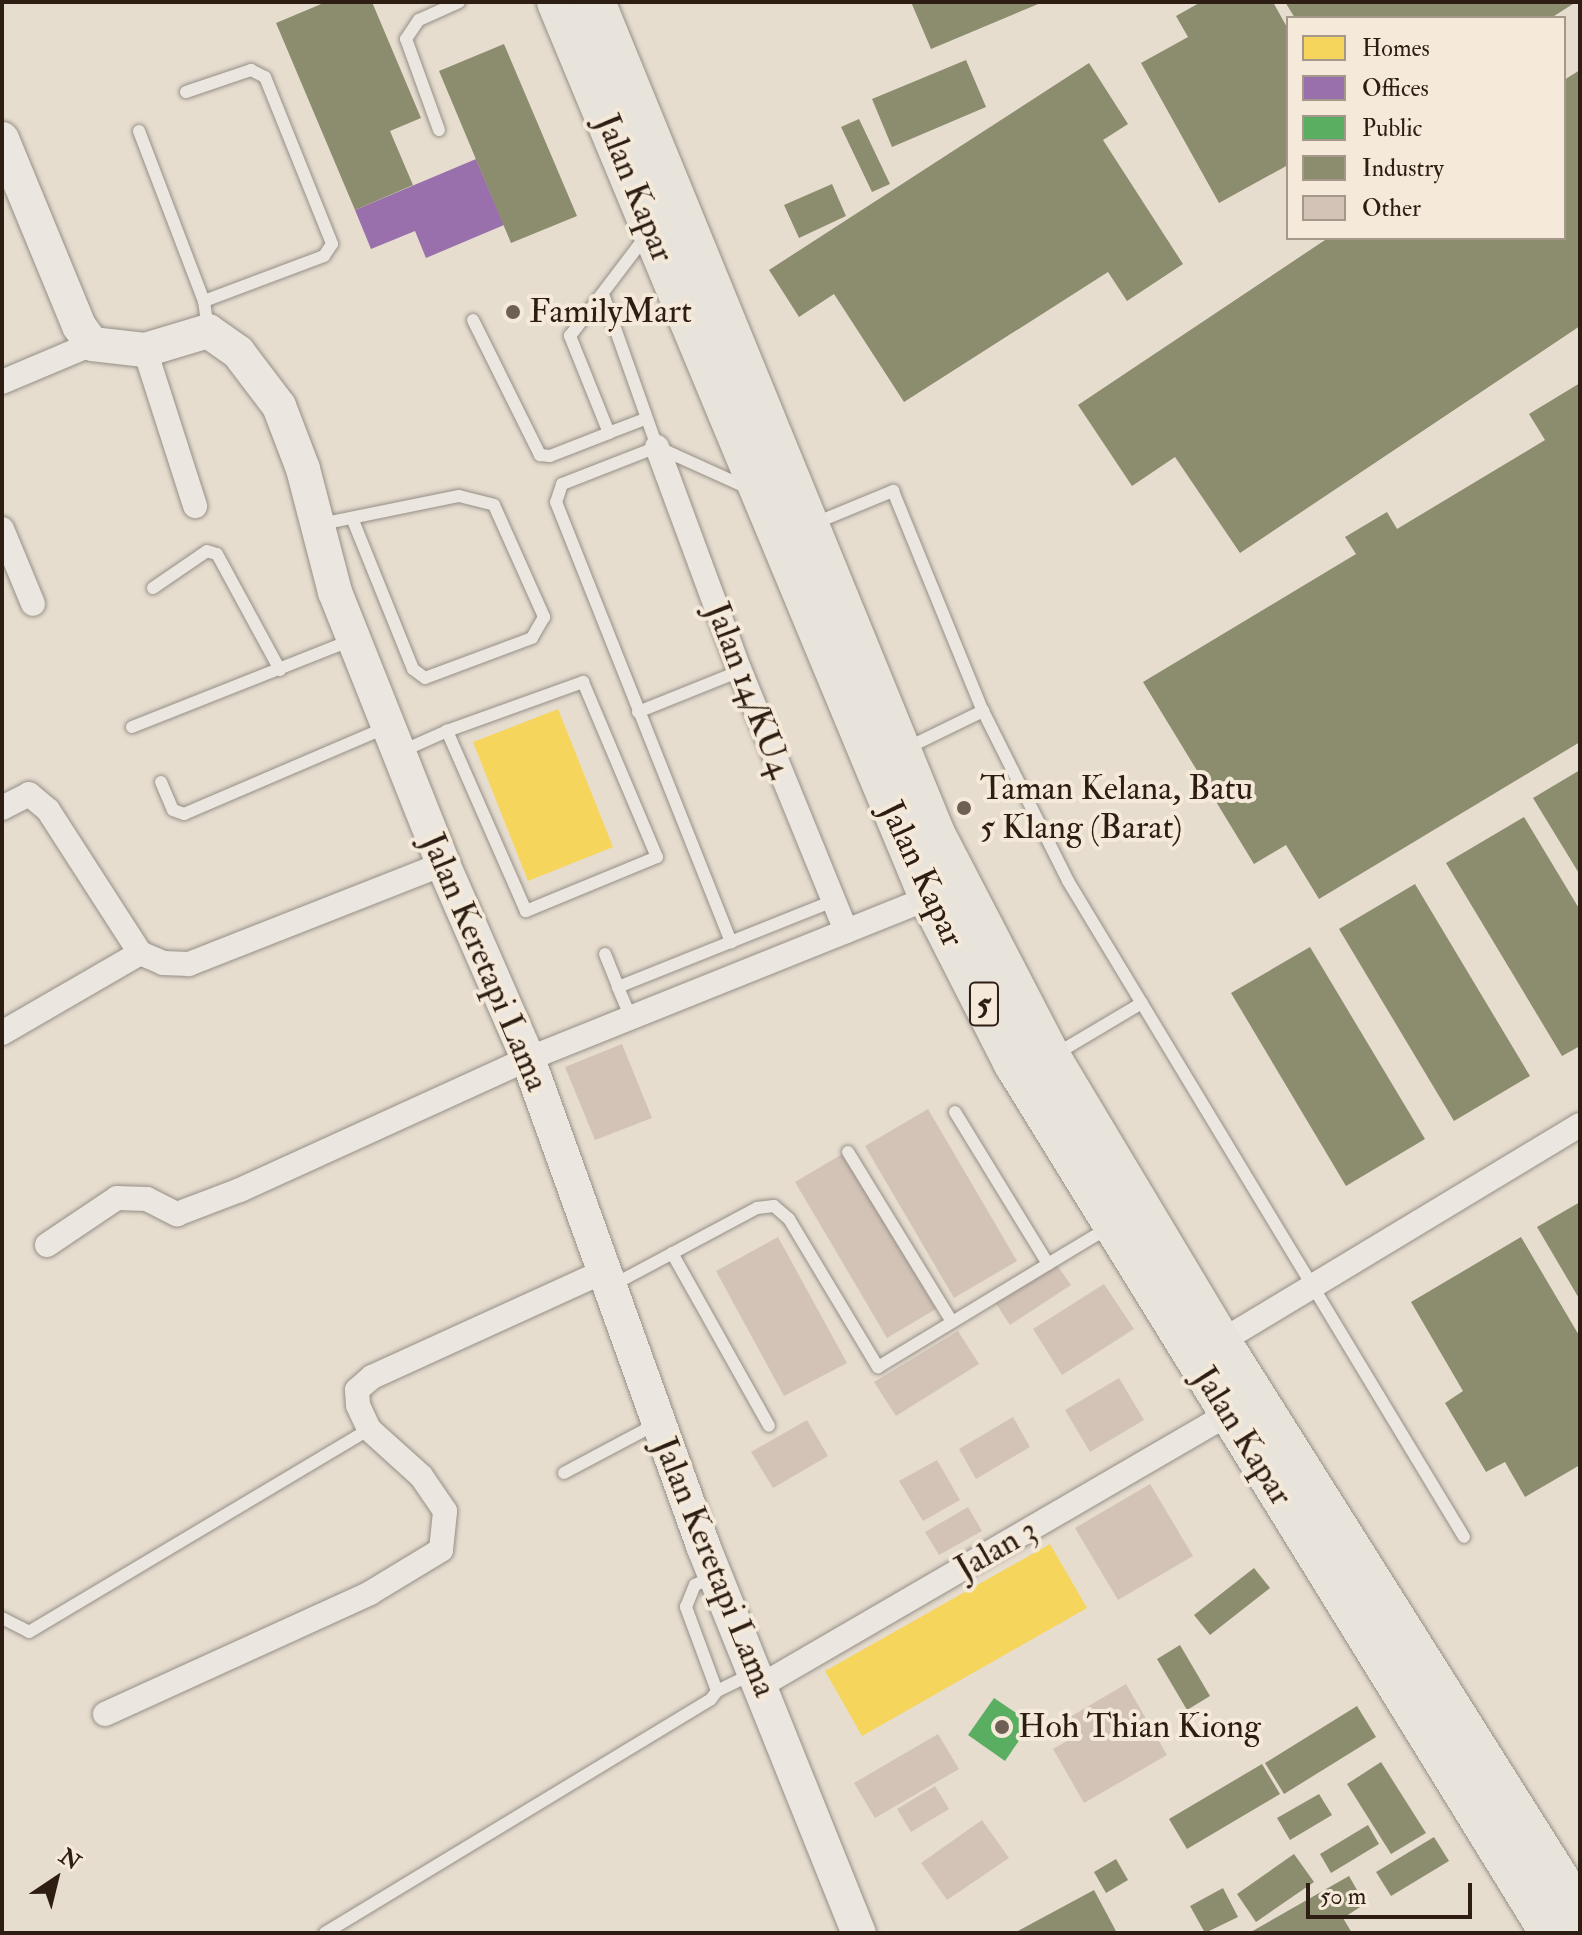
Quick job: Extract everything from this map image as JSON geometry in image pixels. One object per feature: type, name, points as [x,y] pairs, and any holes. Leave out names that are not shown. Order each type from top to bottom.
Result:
[{"type":"highway","name":"Jalan Kapar","points":[[558,2],[758,493],[930,897],[1014,1062],[1551,1933]]},
{"type":"highway","name":"Jalan Kapar","points":[[594,2],[934,834],[1050,1058],[1220,1342],[1580,1914]]},
{"type":"street","points":[[2,139],[79,326],[92,344]]},
{"type":"street","points":[[2,382],[92,344],[145,350],[206,316]]},
{"type":"street","name":"Jalan Keretapi Lama","points":[[206,316],[279,406],[354,639],[443,864],[528,1059],[605,1280],[715,1576],[759,1678],[859,1933]]},
{"type":"street","points":[[145,350],[195,506]]},
{"type":"street","name":"Jalan 14/KU4","points":[[657,447],[740,671],[846,931]]},
{"type":"street","points":[[2,529],[33,604]]},
{"type":"street","points":[[2,808],[29,794],[48,810],[140,953],[163,963],[189,964],[443,864]]},
{"type":"street","points":[[47,1245],[117,1198],[147,1199],[177,1214],[240,1190],[528,1059],[930,897]]},
{"type":"street","points":[[2,1033],[140,953]]},
{"type":"street","points":[[1220,1342],[1580,1125]]},
{"type":"street","points":[[105,1714],[330,1612],[441,1550],[445,1511],[421,1476],[369,1429],[358,1405],[357,1390],[372,1377],[605,1280]]},
{"type":"street","name":"Jalan 3","points":[[759,1678],[1230,1413]]},
{"type":"lane","points":[[439,130],[406,39],[419,20],[459,2]]},
{"type":"lane","points":[[139,131],[206,316],[324,256],[332,244],[265,77],[251,70],[186,92]]},
{"type":"lane","points":[[609,433],[570,336],[578,320],[604,297],[652,229]]},
{"type":"lane","points":[[604,297],[657,447],[758,493]]},
{"type":"lane","points":[[473,320],[540,455],[550,456],[645,419]]},
{"type":"lane","points":[[657,447],[557,491],[556,502],[731,942]]},
{"type":"lane","points":[[806,527],[893,491],[983,711],[1068,881],[1315,1285],[1464,1537]]},
{"type":"lane","points":[[318,525],[352,518],[459,496],[494,505],[544,617],[532,638],[425,678],[413,669],[352,518]]},
{"type":"lane","points":[[153,588],[207,551],[217,554],[280,670]]},
{"type":"lane","points":[[132,727],[354,639]]},
{"type":"lane","points":[[638,712],[740,671]]},
{"type":"lane","points":[[161,782],[173,810],[184,814],[393,740],[447,731],[583,682],[657,857],[526,911],[447,731]]},
{"type":"lane","points":[[900,752],[983,711]]},
{"type":"lane","points":[[618,987],[833,901]]},
{"type":"lane","points":[[605,954],[631,1018]]},
{"type":"lane","points":[[1050,1058],[1142,1003]]},
{"type":"lane","points":[[955,1112],[1048,1264]]},
{"type":"lane","points":[[848,1152],[952,1322]]},
{"type":"lane","points":[[605,1280],[672,1253],[757,1208],[774,1206],[789,1219],[878,1367],[1114,1225]]},
{"type":"lane","points":[[672,1253],[769,1426]]},
{"type":"lane","points":[[564,1473],[658,1423]]},
{"type":"lane","points":[[2,1618],[29,1632],[369,1429]]},
{"type":"lane","points":[[715,1576],[695,1585],[686,1607],[717,1691]]},
{"type":"lane","points":[[325,1933],[717,1691],[759,1678]]},
{"type":"building: Homes","points":[[558,709],[613,847],[528,881],[473,742]]},
{"type":"building: Homes","points":[[1050,1544],[1087,1608],[862,1736],[825,1671]]},
{"type":"building: Offices","points":[[476,159],[504,225],[426,258],[415,231],[371,249],[355,210]]},
{"type":"building: Public","points":[[994,1698],[1031,1723],[1005,1761],[968,1735]]},
{"type":"building: Industry","points":[[326,2],[372,2],[421,118],[390,131],[413,185],[355,210],[276,23]]},
{"type":"building: Industry","points":[[911,2],[1043,2],[931,49]]},
{"type":"building: Industry","points":[[1201,2],[1273,2],[1286,25],[1286,166],[1219,203],[1141,63],[1188,37],[1176,16]]},
{"type":"building: Industry","points":[[1285,2],[1576,2],[1554,16],[1294,16]]},
{"type":"building: Industry","points":[[504,44],[577,216],[511,243],[439,71]]},
{"type":"building: Industry","points":[[966,60],[986,107],[892,147],[872,99]]},
{"type":"building: Industry","points":[[1089,63],[1128,124],[1103,140],[1183,264],[1127,301],[1108,272],[904,402],[834,294],[799,317],[769,270]]},
{"type":"building: Industry","points":[[1580,70],[1580,326],[1240,553],[1175,457],[1132,486],[1078,405],[1325,240],[1566,240],[1566,79]]},
{"type":"building: Industry","points":[[859,119],[890,184],[872,192],[841,127]]},
{"type":"building: Industry","points":[[832,184],[846,216],[799,238],[784,205]]},
{"type":"building: Industry","points":[[1580,383],[1580,742],[1319,899],[1286,845],[1254,864],[1143,682],[1356,554],[1345,537],[1387,512],[1397,529],[1545,440],[1529,414]]},
{"type":"building: Industry","points":[[1580,770],[1580,875],[1533,798]]},
{"type":"building: Industry","points":[[1524,817],[1580,910],[1580,1046],[1562,1056],[1446,863]]},
{"type":"building: Industry","points":[[1415,884],[1530,1076],[1454,1121],[1339,929]]},
{"type":"building: Industry","points":[[1310,947],[1425,1139],[1346,1186],[1231,993]]},
{"type":"building: Industry","points":[[1580,1202],[1580,1300],[1537,1227]]},
{"type":"building: Industry","points":[[1521,1237],[1580,1337],[1580,1465],[1525,1497],[1505,1462],[1486,1472],[1445,1403],[1463,1391],[1411,1302]]},
{"type":"building: Industry","points":[[1254,1568],[1270,1588],[1210,1635],[1194,1615]]},
{"type":"building: Industry","points":[[1180,1645],[1210,1696],[1187,1710],[1157,1659]]},
{"type":"building: Industry","points":[[1357,1706],[1376,1737],[1284,1794],[1265,1763]]},
{"type":"building: Industry","points":[[1381,1762],[1426,1833],[1391,1854],[1347,1784]]},
{"type":"building: Industry","points":[[1262,1764],[1280,1794],[1187,1849],[1169,1819]]},
{"type":"building: Industry","points":[[1319,1794],[1332,1815],[1290,1840],[1277,1818]]},
{"type":"building: Industry","points":[[1368,1825],[1379,1844],[1331,1873],[1320,1854]]},
{"type":"building: Industry","points":[[1434,1837],[1449,1861],[1391,1896],[1376,1872]]},
{"type":"building: Industry","points":[[1294,1854],[1314,1882],[1256,1922],[1237,1894]]},
{"type":"building: Industry","points":[[1116,1859],[1128,1880],[1106,1893],[1094,1872]]},
{"type":"building: Industry","points":[[1349,1876],[1365,1904],[1343,1918],[1352,1933],[1249,1933]]},
{"type":"building: Industry","points":[[1223,1888],[1238,1917],[1205,1933],[1190,1906]]},
{"type":"building: Industry","points":[[1094,1890],[1117,1933],[1014,1933]]},
{"type":"building: Other","points":[[622,1044],[652,1118],[595,1140],[565,1067]]},
{"type":"building: Other","points":[[928,1109],[1017,1261],[954,1298],[865,1146]]},
{"type":"building: Other","points":[[844,1153],[936,1309],[887,1338],[795,1182]]},
{"type":"building: Other","points":[[778,1237],[847,1363],[784,1396],[716,1271]]},
{"type":"building: Other","points":[[1055,1262],[1071,1285],[1010,1325],[995,1302]]},
{"type":"building: Other","points":[[1104,1284],[1134,1329],[1062,1375],[1033,1329]]},
{"type":"building: Other","points":[[958,1331],[979,1364],[896,1416],[874,1382]]},
{"type":"building: Other","points":[[1119,1378],[1144,1420],[1090,1452],[1065,1410]]},
{"type":"building: Other","points":[[1013,1417],[1030,1447],[976,1479],[959,1449]]},
{"type":"building: Other","points":[[807,1420],[828,1456],[773,1488],[751,1452]]},
{"type":"building: Other","points":[[937,1460],[960,1500],[923,1521],[899,1481]]},
{"type":"building: Other","points":[[1150,1484],[1193,1556],[1118,1600],[1075,1528]]},
{"type":"building: Other","points":[[968,1507],[982,1531],[939,1555],[925,1532]]},
{"type":"building: Other","points":[[1126,1684],[1167,1755],[1084,1803],[1053,1749],[1079,1734],[1070,1717]]},
{"type":"building: Other","points":[[938,1734],[959,1769],[875,1818],[854,1783]]},
{"type":"building: Other","points":[[935,1786],[949,1809],[911,1832],[897,1809]]},
{"type":"building: Other","points":[[982,1820],[1009,1858],[947,1900],[921,1863]]},
{"type":"place","name":"FamilyMart","points":[[513,312]]},
{"type":"place","name":"Taman Kelana, Batu 5 Klang (Barat)","points":[[964,808]]},
{"type":"place","name":"Hoh Thian Kiong","points":[[1002,1727]]}]
